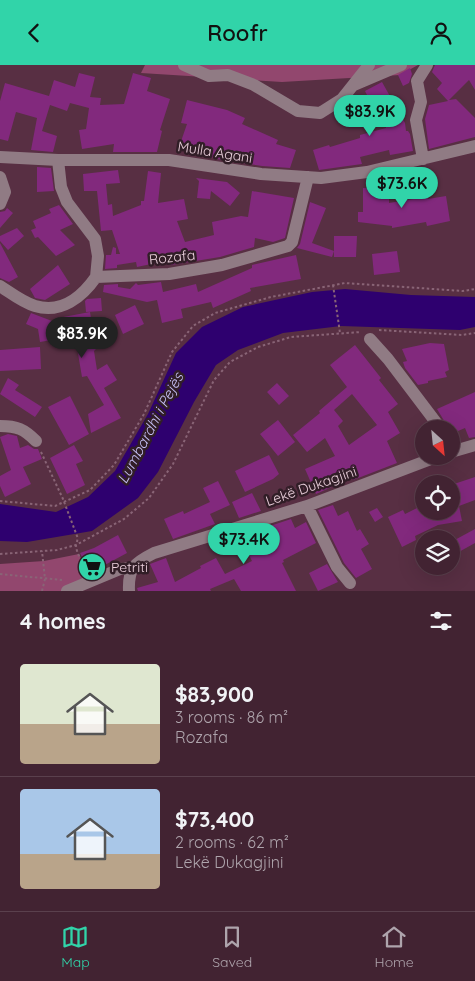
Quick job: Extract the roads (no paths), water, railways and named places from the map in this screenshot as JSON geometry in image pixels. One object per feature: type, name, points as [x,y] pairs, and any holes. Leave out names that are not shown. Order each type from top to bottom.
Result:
[{"type":"street","points":[[184,65],[209,76],[228,75],[254,85],[298,111],[320,113],[342,99],[369,65]]},
{"type":"street","points":[[354,85],[401,65]]},
{"type":"street","points":[[423,159],[416,121],[421,102],[417,81],[427,65]]},
{"type":"street","name":"Mulla Agani","points":[[0,157],[58,160],[170,160],[261,174],[321,178],[367,172],[475,146]]},
{"type":"street","points":[[0,286],[37,306],[56,307],[71,302],[96,277],[98,256],[95,239],[67,202],[62,187],[58,160]]},
{"type":"street","points":[[0,177],[5,192],[0,204]]},
{"type":"street","name":"Rozafa","points":[[96,277],[170,275],[222,265],[288,246],[292,242],[308,177]]},
{"type":"street","points":[[372,334],[388,359],[434,420]]},
{"type":"street","points":[[0,426],[10,426],[26,431],[36,441]]},
{"type":"street","points":[[460,448],[475,445]]},
{"type":"street","name":"Lekë Dukagjini","points":[[132,568],[139,561],[154,553],[307,506],[415,465]]},
{"type":"street","points":[[307,506],[337,567],[350,583]]},
{"type":"street","points":[[67,591],[120,569],[132,568],[128,579],[129,591]]},
{"type":"water","name":"Lumbardhi i Pejës","points":[[345,289],[411,295],[475,297],[475,327],[460,330],[341,326],[283,333],[238,350],[216,365],[194,402],[158,472],[138,498],[92,531],[27,542],[0,541],[0,504],[56,512],[88,497],[115,471],[148,414],[176,353],[202,327],[243,307],[312,292]]},
{"type":"place","name":"Petriti","points":[[92,567]]}]
